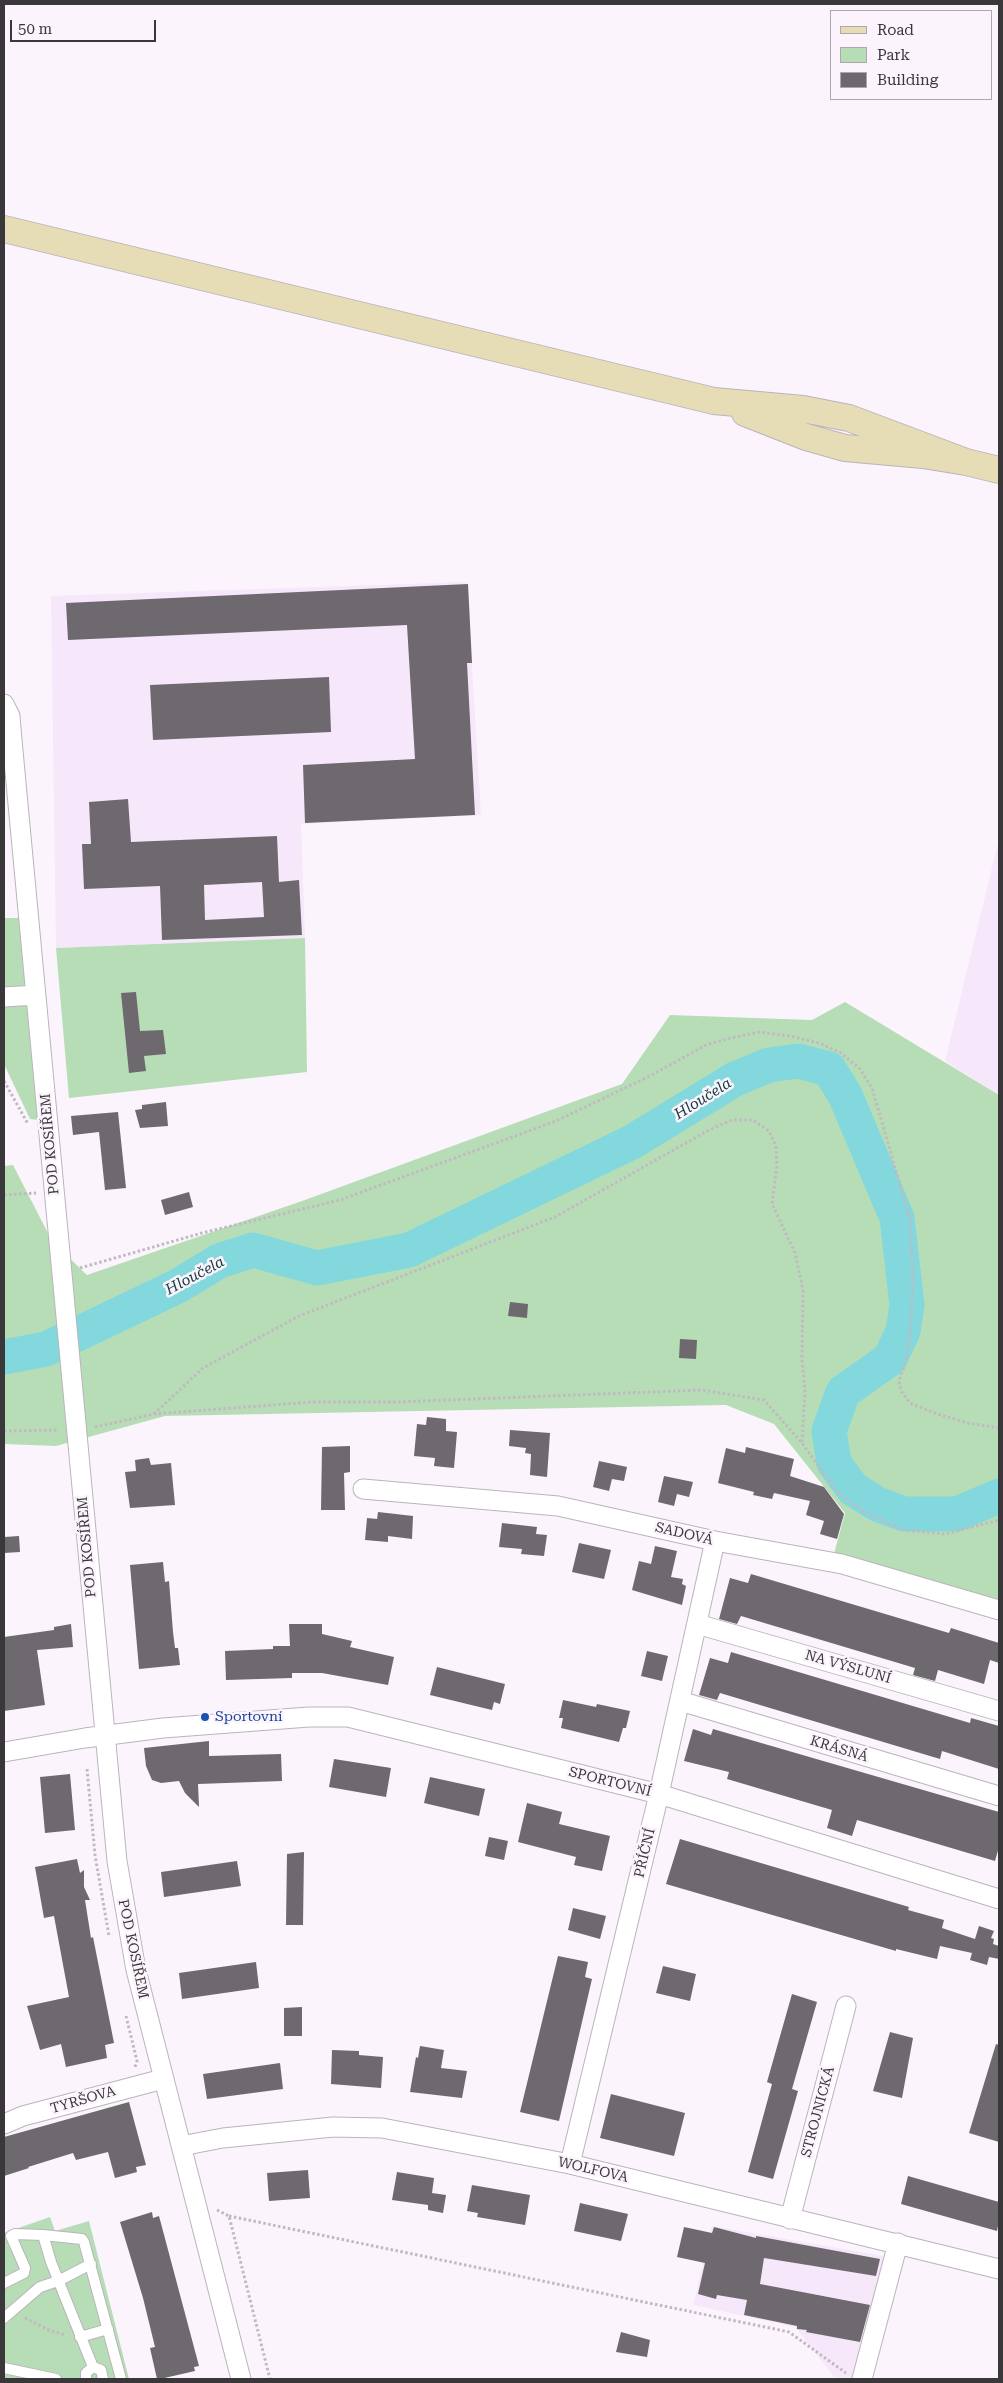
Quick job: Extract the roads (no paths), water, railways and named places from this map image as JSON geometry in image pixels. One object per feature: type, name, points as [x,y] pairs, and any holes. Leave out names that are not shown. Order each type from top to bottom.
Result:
[{"type":"main road","points":[[4,229],[714,401],[826,443],[864,451],[966,462],[999,470]]},
{"type":"street","name":"POD KOSÍŘEM","points":[[4,704],[10,716],[117,1861],[136,1970],[241,2379]]},
{"type":"street","points":[[4,997],[36,995]]},
{"type":"street","name":"SADOVÁ","points":[[363,1489],[558,1506],[715,1541],[842,1564],[999,1610]]},
{"type":"street","name":"PŘÍČNÍ","points":[[570,2164],[659,1794],[715,1541]]},
{"type":"street","name":"NA VÝSLUNÍ","points":[[697,1624],[999,1711]]},
{"type":"street","name":"KRÁSNÁ","points":[[680,1701],[999,1796]]},
{"type":"street","name":"SPORTOVNÍ","points":[[4,1752],[104,1735],[225,1723],[327,1716],[348,1717],[659,1794],[999,1899]]},
{"type":"street","name":"STROJNICKÁ","points":[[790,2218],[846,2006]]},
{"type":"street","name":"TYRŠOVA","points":[[4,2124],[23,2116],[163,2079]]},
{"type":"street","name":"WOLFOVA","points":[[181,2146],[249,2135],[359,2126],[411,2133],[570,2164],[999,2269]]},
{"type":"street","points":[[855,2377],[898,2243]]},
{"type":"lane","points":[[4,2283],[25,2271],[7,2237],[15,2234],[82,2239],[86,2245],[121,2379]]},
{"type":"lane","points":[[43,2236],[58,2281],[92,2367],[101,2370],[103,2379]]},
{"type":"lane","points":[[4,2318],[40,2287],[58,2281],[91,2264]]},
{"type":"lane","points":[[80,2337],[108,2329]]},
{"type":"lane","points":[[4,2367],[56,2379]]},
{"type":"lane","points":[[86,2379],[86,2373],[92,2367]]},
{"type":"waterway","name":"Hloučela","points":[[4,1357],[46,1349],[178,1286],[219,1261],[253,1250],[317,1268],[409,1250],[632,1142],[735,1079],[769,1065],[798,1061],[829,1069],[845,1095],[897,1218],[907,1305],[903,1331],[890,1359],[843,1392],[829,1431],[834,1463],[853,1489],[877,1504],[904,1514],[957,1514],[999,1496]]},
{"type":"place","name":"Sportovní","points":[[205,1717]]}]
